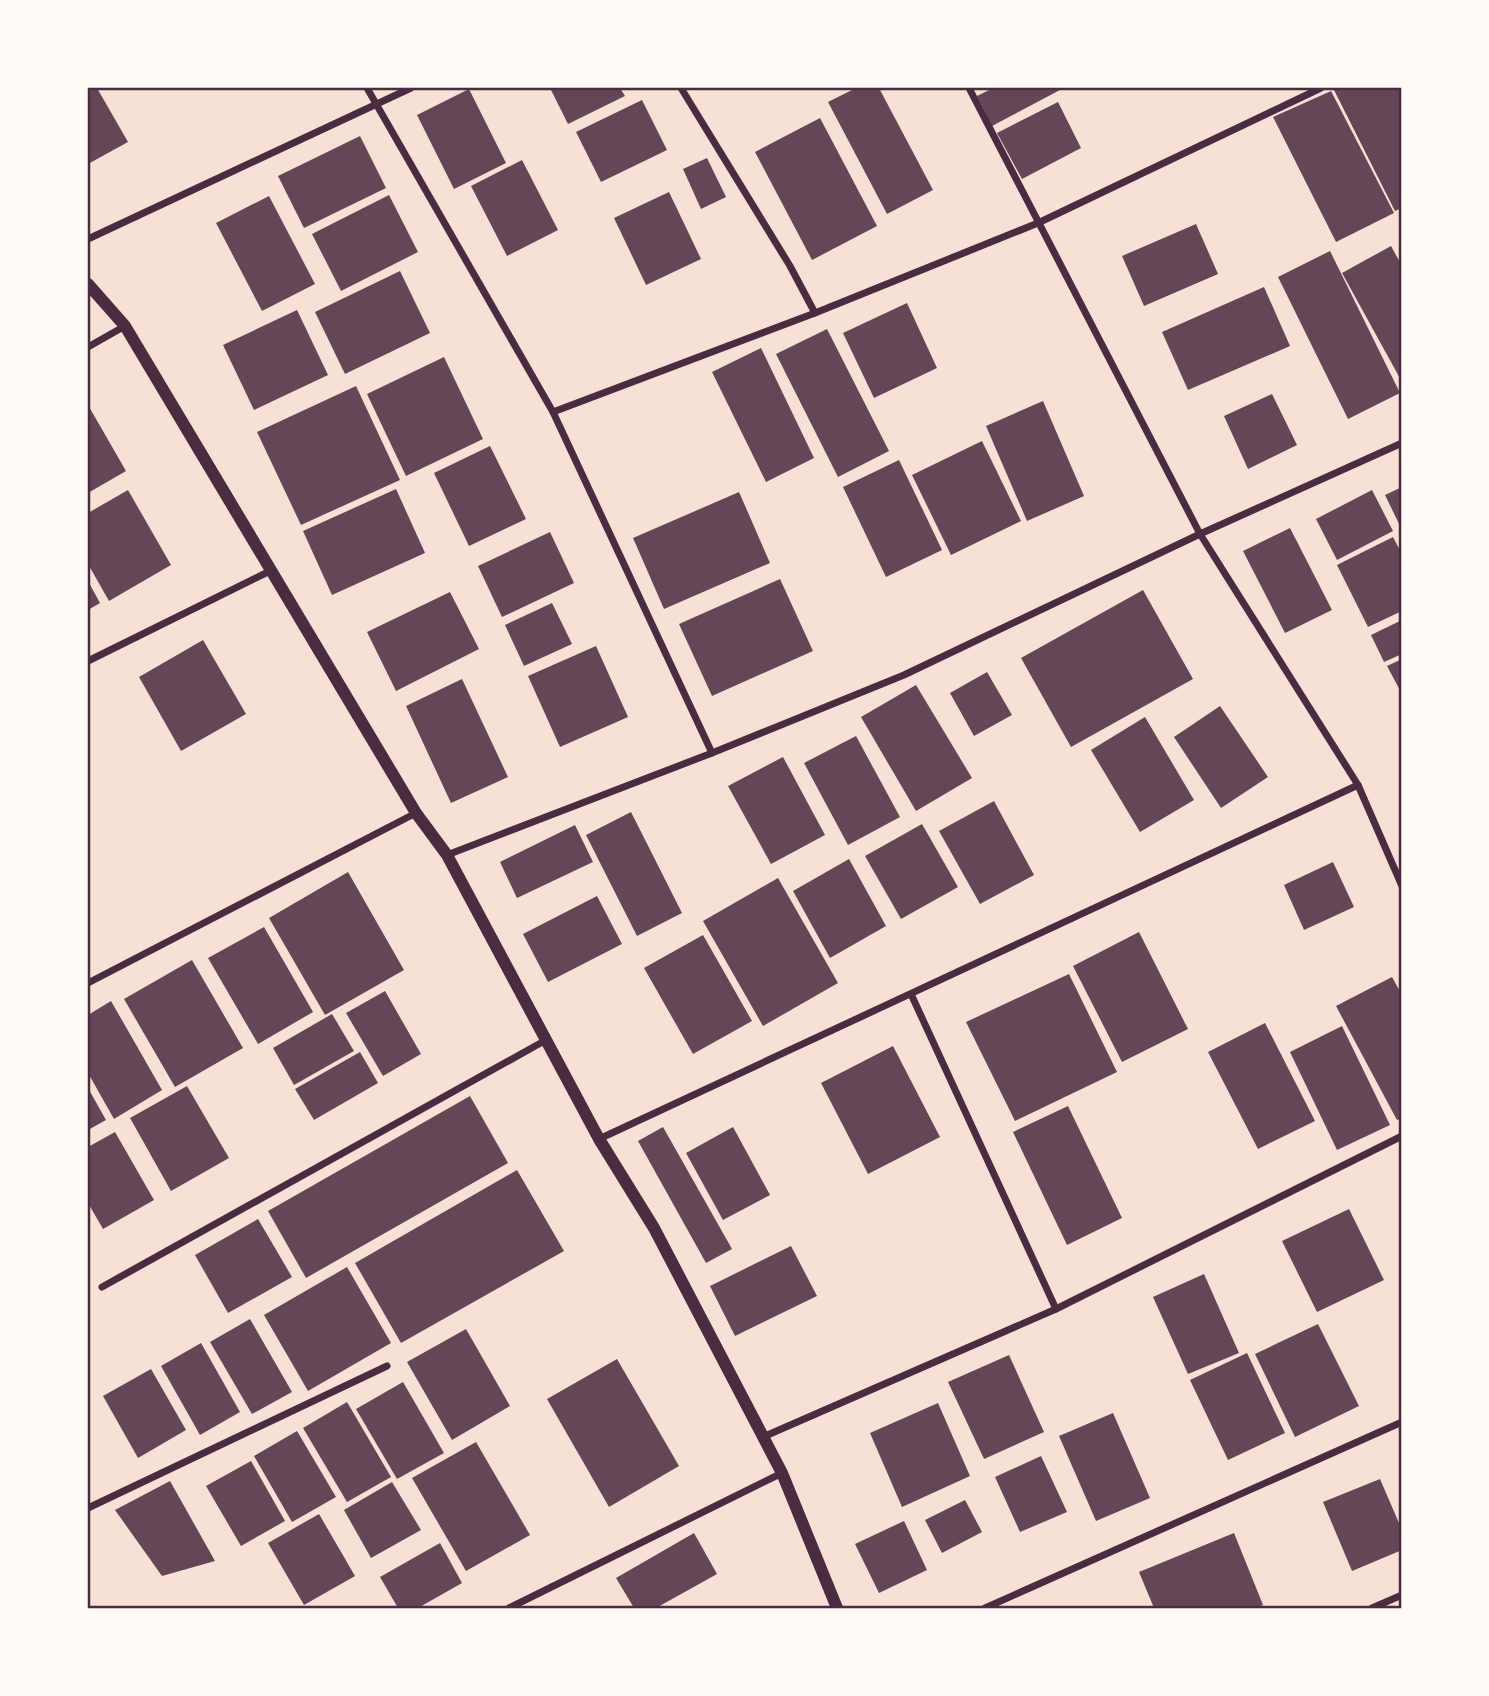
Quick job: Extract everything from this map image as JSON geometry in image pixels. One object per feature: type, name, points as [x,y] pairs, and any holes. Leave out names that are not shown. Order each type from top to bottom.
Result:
[{"type":"street","points":[[367,88],[553,412],[712,753]]},
{"type":"street","points":[[88,239],[411,88]]},
{"type":"street","points":[[681,88],[790,266],[815,313]]},
{"type":"street","points":[[968,88],[1200,534],[1358,785],[1402,886]]},
{"type":"street","points":[[553,412],[815,313],[1038,223],[1321,88]]},
{"type":"street","points":[[88,284],[125,326],[416,813],[447,856],[599,1139],[654,1228],[782,1473],[837,1608]]},
{"type":"street","points":[[88,347],[125,326]]},
{"type":"street","points":[[447,856],[712,753],[904,674],[1200,534],[1402,443]]},
{"type":"street","points":[[88,661],[270,571]]},
{"type":"street","points":[[599,1139],[1358,785]]},
{"type":"street","points":[[88,983],[416,813]]},
{"type":"street","points":[[911,993],[1056,1309]]},
{"type":"street","points":[[102,1287],[546,1041]]},
{"type":"street","points":[[763,1437],[1056,1309],[1402,1136]]},
{"type":"street","points":[[88,1508],[387,1366]]},
{"type":"street","points":[[985,1608],[1402,1422]]},
{"type":"street","points":[[509,1608],[782,1473]]},
{"type":"street","points":[[1372,1608],[1402,1595]]},
{"type":"building","points":[[88,88],[97,88],[128,142],[88,164]]},
{"type":"building","points":[[550,88],[620,88],[625,96],[568,124]]},
{"type":"building","points":[[856,88],[879,88],[933,190],[887,214],[828,102]]},
{"type":"building","points":[[993,88],[1060,90],[992,126],[977,96]]},
{"type":"building","points":[[1402,88],[1402,208],[1395,211],[1334,90]]},
{"type":"building","points":[[469,89],[506,163],[454,189],[417,115]]},
{"type":"building","points":[[1331,91],[1394,213],[1336,242],[1273,117]]},
{"type":"building","points":[[642,100],[667,150],[601,182],[576,132]]},
{"type":"building","points":[[1058,102],[1081,148],[1022,179],[997,133]]},
{"type":"building","points":[[820,118],[877,226],[812,260],[755,152]]},
{"type":"building","points":[[360,136],[386,188],[304,228],[278,176]]},
{"type":"building","points":[[707,158],[726,197],[701,209],[683,169]]},
{"type":"building","points":[[522,160],[558,230],[507,256],[471,186]]},
{"type":"building","points":[[669,192],[701,259],[646,285],[614,218]]},
{"type":"building","points":[[389,195],[418,252],[341,291],[312,234]]},
{"type":"building","points":[[269,196],[315,284],[262,311],[216,223]]},
{"type":"building","points":[[1196,224],[1218,274],[1144,306],[1122,256]]},
{"type":"building","points":[[1391,246],[1402,266],[1402,382],[1342,273]]},
{"type":"building","points":[[1330,251],[1400,393],[1348,419],[1278,277]]},
{"type":"building","points":[[400,271],[430,333],[345,374],[315,312]]},
{"type":"building","points":[[1264,287],[1290,346],[1188,390],[1162,332]]},
{"type":"building","points":[[907,303],[937,368],[874,398],[843,333]]},
{"type":"building","points":[[297,310],[328,375],[254,410],[223,345]]},
{"type":"building","points":[[827,329],[889,451],[838,477],[776,354]]},
{"type":"building","points":[[761,348],[814,458],[766,482],[712,372]]},
{"type":"building","points":[[444,357],[483,439],[406,476],[367,394]]},
{"type":"building","points":[[356,386],[400,480],[301,525],[257,432]]},
{"type":"building","points":[[1272,394],[1297,445],[1248,469],[1224,416]]},
{"type":"building","points":[[1043,401],[1084,496],[1027,521],[986,426]]},
{"type":"building","points":[[88,405],[126,471],[88,493]]},
{"type":"building","points":[[982,441],[1021,521],[951,555],[912,475]]},
{"type":"building","points":[[490,446],[526,519],[469,546],[434,473]]},
{"type":"building","points":[[899,460],[942,550],[886,577],[843,487]]},
{"type":"building","points":[[1402,487],[1402,530],[1385,495]]},
{"type":"building","points":[[396,489],[425,553],[332,595],[303,531]]},
{"type":"building","points":[[128,490],[171,565],[109,601],[88,564],[88,513]]},
{"type":"building","points":[[1372,490],[1393,531],[1337,560],[1316,519]]},
{"type":"building","points":[[739,492],[770,563],[664,609],[633,538]]},
{"type":"building","points":[[1290,528],[1332,610],[1285,633],[1243,551]]},
{"type":"building","points":[[550,532],[574,583],[502,617],[478,566]]},
{"type":"building","points":[[1393,537],[1402,554],[1402,611],[1368,627],[1337,565]]},
{"type":"building","points":[[780,579],[813,651],[712,696],[679,624]]},
{"type":"building","points":[[88,581],[100,603],[88,610]]},
{"type":"building","points":[[1143,590],[1193,679],[1071,747],[1021,658]]},
{"type":"building","points":[[450,592],[479,649],[396,691],[367,632]]},
{"type":"building","points":[[552,603],[572,644],[524,666],[505,625]]},
{"type":"building","points":[[1402,620],[1402,654],[1384,662],[1371,635]]},
{"type":"building","points":[[203,640],[246,714],[181,751],[139,677]]},
{"type":"building","points":[[596,646],[628,717],[560,747],[528,676]]},
{"type":"building","points":[[1402,659],[1402,694],[1387,666]]},
{"type":"building","points":[[987,672],[1012,715],[974,736],[950,693]]},
{"type":"building","points":[[462,679],[508,777],[451,803],[406,706]]},
{"type":"building","points":[[916,685],[972,778],[916,811],[861,717]]},
{"type":"building","points":[[1220,706],[1268,777],[1221,808],[1174,737]]},
{"type":"building","points":[[1145,717],[1194,800],[1140,832],[1091,750]]},
{"type":"building","points":[[856,736],[900,817],[848,845],[804,763]]},
{"type":"building","points":[[783,757],[825,835],[771,864],[728,786]]},
{"type":"building","points":[[994,801],[1034,875],[980,904],[939,831]]},
{"type":"building","points":[[631,812],[682,913],[637,936],[586,835]]},
{"type":"building","points":[[922,824],[958,887],[901,919],[865,856]]},
{"type":"building","points":[[575,825],[593,862],[517,898],[500,862]]},
{"type":"building","points":[[849,859],[886,926],[830,958],[793,891]]},
{"type":"building","points":[[1333,862],[1354,907],[1304,930],[1284,885]]},
{"type":"building","points":[[348,872],[404,970],[325,1015],[269,918]]},
{"type":"building","points":[[778,878],[838,983],[763,1026],[703,921]]},
{"type":"building","points":[[597,896],[622,944],[548,982],[523,934]]},
{"type":"building","points":[[264,927],[313,1012],[258,1044],[208,958]]},
{"type":"building","points":[[1139,932],[1188,1029],[1122,1062],[1073,966]]},
{"type":"building","points":[[703,935],[752,1021],[693,1054],[644,968]]},
{"type":"building","points":[[192,960],[243,1048],[175,1087],[124,999]]},
{"type":"building","points":[[1069,974],[1117,1072],[1015,1121],[966,1022]]},
{"type":"building","points":[[1392,977],[1402,995],[1402,1118],[1397,1120],[1336,1006]]},
{"type":"building","points":[[385,991],[421,1054],[383,1076],[346,1013]]},
{"type":"building","points":[[111,1001],[162,1090],[114,1119],[88,1073],[88,1015]]},
{"type":"building","points":[[332,1014],[354,1051],[294,1085],[273,1048]]},
{"type":"building","points":[[1265,1023],[1315,1121],[1258,1149],[1208,1052]]},
{"type":"building","points":[[1342,1026],[1390,1125],[1337,1150],[1290,1052]]},
{"type":"building","points":[[893,1046],[940,1137],[868,1174],[821,1083]]},
{"type":"building","points":[[360,1052],[378,1083],[314,1120],[295,1089]]},
{"type":"building","points":[[187,1086],[229,1158],[171,1191],[130,1118]]},
{"type":"building","points":[[88,1088],[106,1120],[88,1130]]},
{"type":"building","points":[[470,1096],[508,1163],[306,1278],[268,1211]]},
{"type":"building","points":[[1068,1106],[1122,1218],[1067,1245],[1013,1132]]},
{"type":"building","points":[[663,1127],[732,1249],[706,1263],[638,1141]]},
{"type":"building","points":[[733,1127],[770,1195],[723,1220],[686,1153]]},
{"type":"building","points":[[115,1132],[154,1200],[103,1229],[88,1203],[88,1147]]},
{"type":"building","points":[[517,1170],[564,1251],[401,1343],[355,1263]]},
{"type":"building","points":[[1349,1209],[1384,1280],[1317,1312],[1282,1241]]},
{"type":"building","points":[[258,1219],[292,1277],[228,1313],[195,1255]]},
{"type":"building","points":[[791,1246],[817,1296],[735,1336],[710,1286]]},
{"type":"building","points":[[347,1267],[391,1343],[308,1391],[264,1315]]},
{"type":"building","points":[[1204,1274],[1239,1353],[1188,1374],[1153,1297]]},
{"type":"building","points":[[250,1319],[292,1392],[252,1414],[210,1342]]},
{"type":"building","points":[[1318,1324],[1359,1406],[1295,1437],[1255,1354]]},
{"type":"building","points":[[466,1329],[510,1406],[452,1440],[407,1362]]},
{"type":"building","points":[[201,1343],[240,1412],[200,1435],[161,1366]]},
{"type":"building","points":[[1247,1353],[1285,1433],[1228,1460],[1190,1380]]},
{"type":"building","points":[[1009,1355],[1044,1432],[984,1459],[948,1382]]},
{"type":"building","points":[[617,1359],[679,1466],[609,1507],[547,1399]]},
{"type":"building","points":[[151,1369],[186,1430],[138,1458],[103,1396]]},
{"type":"building","points":[[403,1382],[444,1453],[397,1479],[356,1409]]},
{"type":"building","points":[[347,1402],[391,1477],[347,1502],[303,1428]]},
{"type":"building","points":[[938,1403],[970,1476],[902,1507],[870,1433]]},
{"type":"building","points":[[1113,1413],[1150,1498],[1096,1521],[1059,1436]]},
{"type":"building","points":[[297,1431],[336,1497],[292,1522],[254,1456]]},
{"type":"building","points":[[476,1442],[530,1535],[466,1571],[412,1478]]},
{"type":"building","points":[[1041,1456],[1067,1512],[1020,1532],[995,1477]]},
{"type":"building","points":[[251,1461],[285,1521],[241,1546],[206,1486]]},
{"type":"building","points":[[1380,1479],[1402,1530],[1402,1550],[1352,1571],[1323,1502]]},
{"type":"building","points":[[170,1481],[215,1561],[162,1576],[115,1510]]},
{"type":"building","points":[[392,1482],[421,1530],[371,1558],[344,1510]]},
{"type":"building","points":[[965,1500],[982,1532],[942,1553],[925,1520]]},
{"type":"building","points":[[319,1514],[355,1576],[304,1605],[268,1543]]},
{"type":"building","points":[[904,1521],[927,1570],[879,1593],[855,1544]]},
{"type":"building","points":[[694,1533],[717,1574],[656,1608],[634,1608],[616,1578]]},
{"type":"building","points":[[1234,1533],[1263,1605],[1255,1608],[1154,1608],[1139,1572]]},
{"type":"building","points":[[440,1543],[462,1583],[418,1608],[398,1608],[380,1577]]}]
